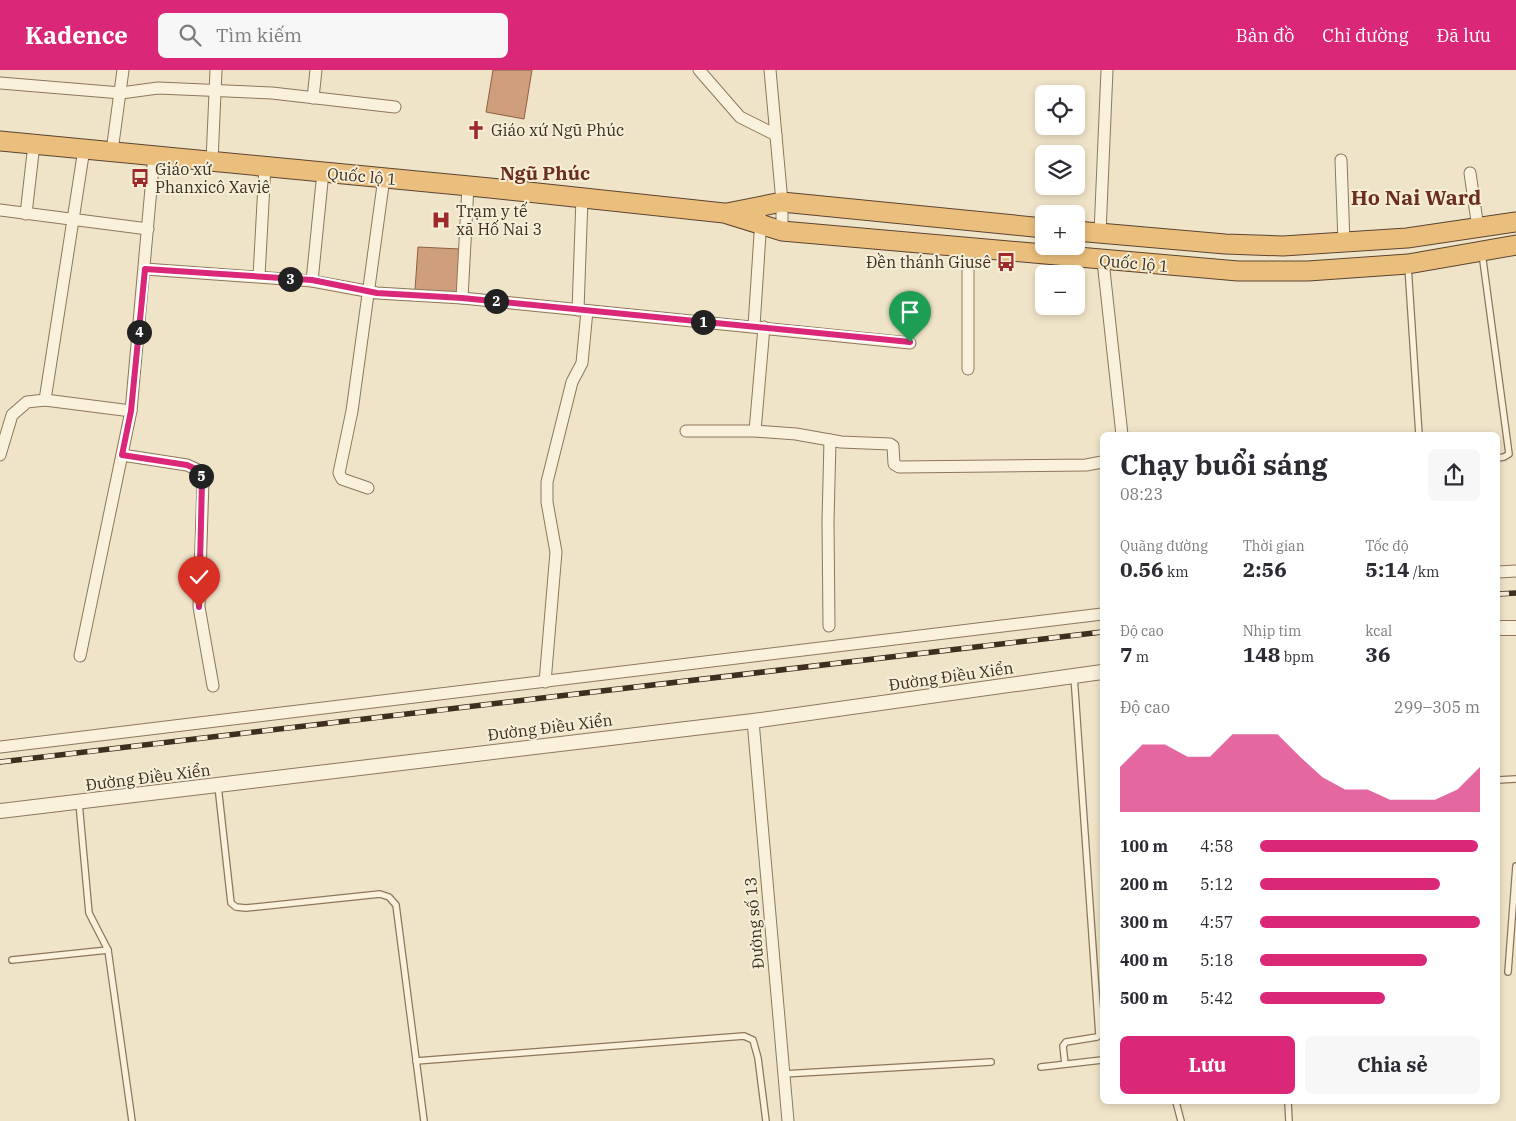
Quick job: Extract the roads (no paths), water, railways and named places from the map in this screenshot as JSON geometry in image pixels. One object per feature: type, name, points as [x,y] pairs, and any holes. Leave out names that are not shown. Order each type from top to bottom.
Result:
[{"type":"highway","name":"Quốc lộ 1","points":[[0,141],[468,186],[724,214],[782,231],[1238,271],[1308,271],[1408,264],[1516,245]]},
{"type":"highway","name":"Quốc lộ 1","points":[[724,214],[782,202],[1035,227]]},
{"type":"highway","name":"Quốc lộ 1","points":[[1085,232],[1264,246],[1407,238],[1516,222]]},
{"type":"highway","points":[[1100,234],[1103,260]]},
{"type":"street","points":[[1,70],[1,83],[121,93],[158,88],[215,90],[395,107]]},
{"type":"street","points":[[112,152],[124,70]]},
{"type":"street","points":[[212,161],[216,70]]},
{"type":"street","points":[[313,98],[316,70]]},
{"type":"street","points":[[699,70],[740,117],[776,136]]},
{"type":"street","points":[[770,70],[782,202],[782,231]]},
{"type":"street","points":[[1100,234],[1107,70]]},
{"type":"street","points":[[26,214],[34,144]]},
{"type":"street","points":[[45,400],[84,149]]},
{"type":"street","points":[[80,656],[131,411],[154,155]]},
{"type":"street","points":[[1341,160],[1344,242]]},
{"type":"street","points":[[259,276],[265,166]]},
{"type":"street","points":[[312,280],[323,172]]},
{"type":"street","points":[[1470,172],[1478,228]]},
{"type":"street","points":[[368,488],[342,479],[339,473],[352,411],[384,178]]},
{"type":"street","points":[[462,298],[468,186]]},
{"type":"street","points":[[545,682],[556,552],[548,502],[547,482],[572,382],[582,363],[582,198]]},
{"type":"street","points":[[756,431],[763,206]]},
{"type":"street","points":[[0,211],[148,229]]},
{"type":"street","points":[[968,248],[968,369]]},
{"type":"street","points":[[1103,260],[1122,432]]},
{"type":"street","points":[[145,269],[312,280],[377,293],[462,298],[910,342]]},
{"type":"street","points":[[0,455],[12,416],[27,402],[45,400],[131,411]]},
{"type":"street","points":[[686,431],[756,431],[796,434],[830,440],[890,444],[893,446],[894,464],[899,467],[1100,462]]},
{"type":"street","points":[[829,626],[828,522],[830,440]]},
{"type":"street","points":[[122,455],[187,465],[198,470],[202,481],[199,607],[213,686]]},
{"type":"street","points":[[1500,572],[1516,571]]},
{"type":"street","points":[[0,747],[1100,614]]},
{"type":"street","points":[[1500,628],[1516,628]]},
{"type":"street","name":"Đường Điều Xiển","points":[[0,811],[753,721],[1100,672]]},
{"type":"street","name":"Đường số 13","points":[[753,721],[788,1121]]},
{"type":"lane","points":[[1482,251],[1509,454],[1504,458],[1500,458]]},
{"type":"lane","points":[[1408,264],[1418,432]]},
{"type":"lane","points":[[1064,1064],[1064,1046],[1066,1042],[1097,1037],[1099,1035],[1074,676]]},
{"type":"lane","points":[[1500,780],[1516,779]]},
{"type":"lane","points":[[218,786],[231,903],[236,907],[246,908],[380,894],[390,897],[396,905],[424,1121]]},
{"type":"lane","points":[[79,803],[89,913],[108,950],[132,1121]]},
{"type":"lane","points":[[1508,972],[1516,866]]},
{"type":"lane","points":[[12,960],[108,950]]},
{"type":"lane","points":[[416,1061],[744,1036],[753,1040],[758,1058],[766,1121]]},
{"type":"lane","points":[[1042,1067],[1100,1060]]},
{"type":"lane","points":[[783,1074],[991,1062]]},
{"type":"lane","points":[[1177,1104],[1181,1121]]},
{"type":"lane","points":[[1288,1104],[1289,1121]]},
{"type":"railway","points":[[1500,594],[1516,593]]},
{"type":"railway","points":[[0,762],[1100,632]]},
{"type":"place","name":"Giáo xứ Ngũ Phúc","points":[[476,130]]},
{"type":"place","name":"Giáo xứ Phanxicô Xaviê","points":[[140,178]]},
{"type":"place","name":"Trạm y tế xã Hố Nai 3","points":[[441,220]]},
{"type":"place","name":"Đền thánh Giusê","points":[[1006,262]]},
{"type":"district","name":"Ngũ Phúc","points":[[545,173]]},
{"type":"district","name":"Ho Nai Ward","points":[[1416,197]]}]
